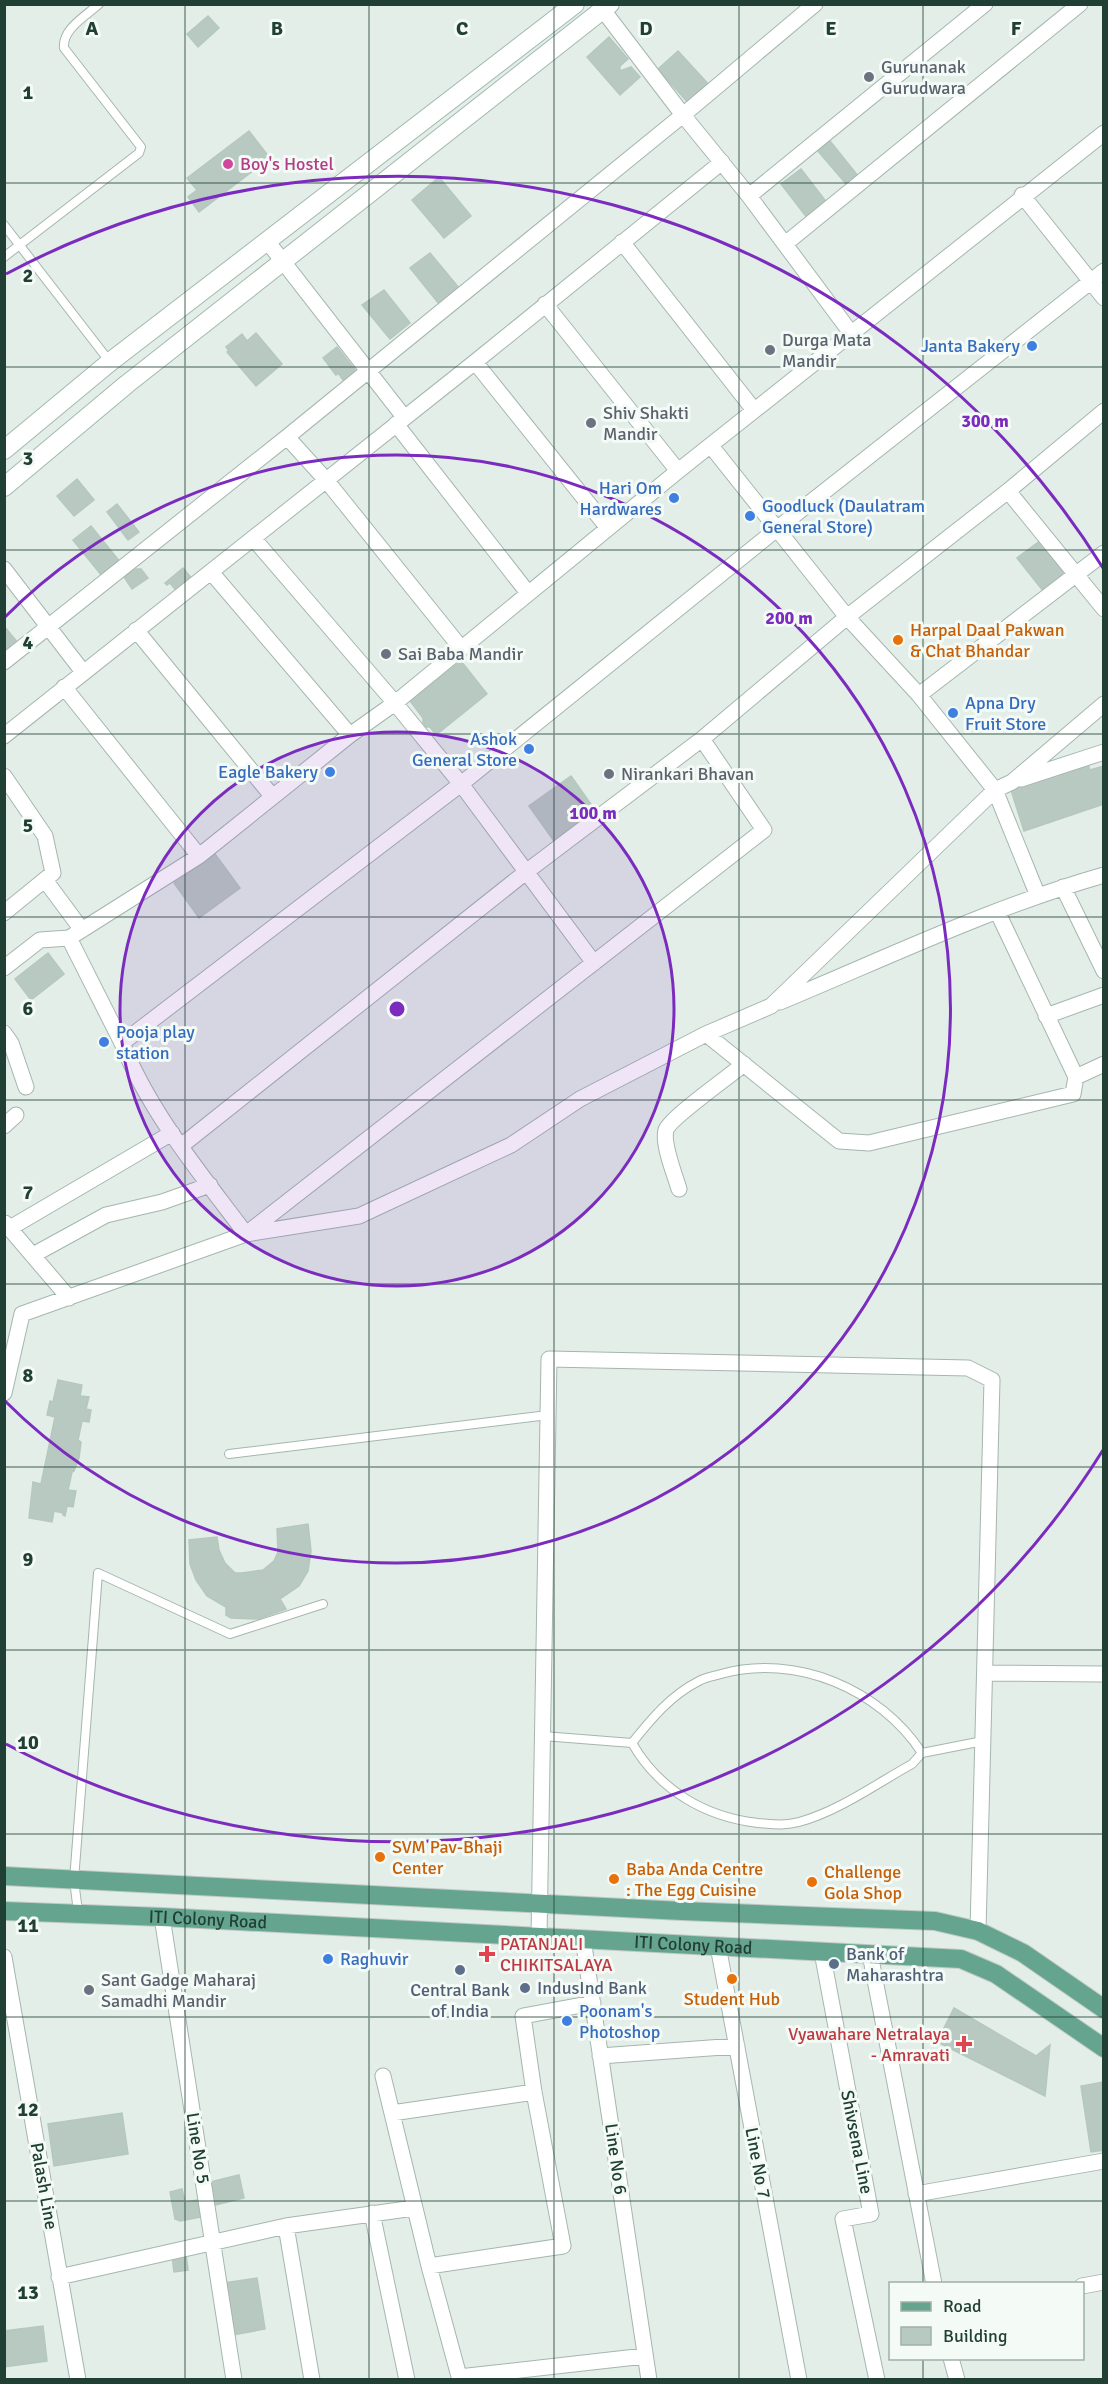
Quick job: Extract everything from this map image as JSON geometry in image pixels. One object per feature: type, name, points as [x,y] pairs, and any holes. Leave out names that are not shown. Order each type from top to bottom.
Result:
[{"type":"main road","points":[[4,1876],[540,1904],[935,1921],[978,1931],[1023,1953],[1104,2009]]},
{"type":"main road","name":"ITI Colony Road","points":[[4,1911],[162,1917],[961,1959],[996,1974],[1104,2048]]},
{"type":"street","points":[[4,450],[110,362],[575,4]]},
{"type":"street","points":[[4,662],[287,437],[683,116],[815,4]]},
{"type":"street","points":[[749,196],[985,4]]},
{"type":"street","points":[[785,244],[1080,4]]},
{"type":"street","points":[[4,487],[127,384],[605,6],[683,116],[749,196],[851,333]]},
{"type":"street","points":[[4,968],[40,940],[76,934],[199,856],[350,735],[395,703],[678,471],[1022,195],[1104,133]]},
{"type":"street","points":[[4,736],[475,362],[722,162]]},
{"type":"street","points":[[1022,195],[1104,298]]},
{"type":"street","points":[[267,241],[367,372],[400,421],[528,593]]},
{"type":"street","points":[[622,242],[754,410]]},
{"type":"street","points":[[122,1043],[461,784],[778,528],[1104,271]]},
{"type":"street","points":[[545,304],[678,471]]},
{"type":"street","points":[[475,362],[608,528]]},
{"type":"street","points":[[182,1146],[526,872],[702,739],[848,617],[1008,491],[1104,411]]},
{"type":"street","points":[[287,437],[326,480],[461,648]]},
{"type":"street","points":[[711,446],[848,617],[919,696],[995,790],[1038,896]]},
{"type":"street","points":[[1008,491],[1104,609]]},
{"type":"street","points":[[253,538],[395,703],[461,784],[594,963]]},
{"type":"street","points":[[919,696],[1104,553]]},
{"type":"street","points":[[4,569],[83,672]]},
{"type":"street","points":[[211,572],[350,735]]},
{"type":"street","points":[[135,630],[272,796]]},
{"type":"street","points":[[64,687],[199,856]]},
{"type":"street","points":[[1012,782],[1104,704]]},
{"type":"street","points":[[246,1234],[764,831],[702,739]]},
{"type":"street","points":[[771,1006],[995,790],[1012,782],[1104,752]]},
{"type":"street","points":[[4,776],[45,836],[53,873],[4,914]]},
{"type":"street","points":[[4,1393],[22,1314],[246,1234],[359,1216],[511,1145],[580,1099],[706,1034],[997,911],[1063,886],[1104,875]]},
{"type":"street","points":[[45,880],[76,934],[129,1062],[172,1133],[246,1234]]},
{"type":"street","points":[[1063,886],[1102,965]]},
{"type":"street","points":[[706,1034],[839,1141],[869,1143],[1073,1094],[1076,1077],[997,911]]},
{"type":"street","points":[[1046,1016],[1104,995]]},
{"type":"street","points":[[4,1033],[11,1043],[26,1087]]},
{"type":"street","points":[[679,1189],[665,1142],[666,1131],[676,1119],[744,1064]]},
{"type":"street","points":[[1076,1077],[1104,1064]]},
{"type":"street","points":[[4,1126],[16,1114]]},
{"type":"street","points":[[69,1298],[7,1225],[172,1133]]},
{"type":"street","points":[[33,1255],[106,1215],[162,1202],[210,1185]]},
{"type":"street","points":[[539,1937],[549,1359],[968,1368],[992,1380],[978,1931]]},
{"type":"street","points":[[985,1672],[1104,1674]]},
{"type":"street","name":"Line No 5","points":[[162,1917],[234,2379]]},
{"type":"street","name":"Line No 6","points":[[583,1939],[649,2379]]},
{"type":"street","name":"Line No 7","points":[[718,1946],[799,2379]]},
{"type":"street","name":"Shivsena Line","points":[[822,1952],[871,2214],[843,2219],[878,2379]]},
{"type":"street","points":[[870,1954],[934,2282]]},
{"type":"street","name":"Palash Line","points":[[4,1957],[78,2379]]},
{"type":"street","points":[[429,2266],[563,2246],[534,2092],[523,2016],[592,2003]]},
{"type":"street","points":[[600,2056],[737,2046]]},
{"type":"street","points":[[383,2076],[414,2208],[459,2378],[645,2356]]},
{"type":"street","points":[[392,2114],[534,2092]]},
{"type":"street","points":[[916,2194],[1104,2161]]},
{"type":"street","points":[[59,2277],[286,2226],[414,2208]]},
{"type":"street","points":[[372,2214],[408,2379]]},
{"type":"street","points":[[286,2226],[312,2379]]},
{"type":"street","points":[[1084,2286],[1104,2282]]},
{"type":"street","points":[[952,2360],[957,2379]]},
{"type":"lane","points":[[4,256],[139,153],[141,147],[64,48],[63,41],[69,30],[99,4]]},
{"type":"lane","points":[[4,225],[110,362]]},
{"type":"lane","points":[[229,1454],[548,1415]]},
{"type":"lane","points":[[78,1914],[74,1880],[98,1574],[231,1634],[323,1604]]},
{"type":"lane","points":[[632,1743],[672,1698],[700,1680],[735,1670],[756,1668],[790,1670],[820,1676],[849,1687],[878,1706],[914,1741],[922,1753]]},
{"type":"lane","points":[[543,1736],[632,1743]]},
{"type":"lane","points":[[632,1743],[640,1757],[659,1777],[690,1802],[717,1815],[784,1825],[825,1812],[912,1764],[922,1753],[983,1741]]},
{"type":"building","points":[[208,16],[219,28],[198,47],[187,34]]},
{"type":"building","points":[[609,37],[628,59],[620,66],[620,71],[631,67],[640,77],[620,95],[587,57]]},
{"type":"building","points":[[678,51],[711,87],[690,105],[658,69]]},
{"type":"building","points":[[249,131],[270,158],[199,212],[188,197],[197,190],[187,178]]},
{"type":"building","points":[[830,141],[858,176],[847,185],[818,151]]},
{"type":"building","points":[[801,169],[828,204],[808,219],[781,184]]},
{"type":"building","points":[[439,177],[471,216],[444,238],[412,200]]},
{"type":"building","points":[[430,253],[459,288],[439,304],[410,268]]},
{"type":"building","points":[[384,290],[410,323],[390,339],[362,305]]},
{"type":"building","points":[[256,333],[282,364],[256,386],[227,352],[229,351],[226,347],[242,334],[247,341]]},
{"type":"building","points":[[337,347],[355,370],[343,380],[338,373],[336,375],[323,358]]},
{"type":"building","points":[[77,479],[94,500],[74,516],[57,496]]},
{"type":"building","points":[[117,504],[139,532],[128,540],[107,512]]},
{"type":"building","points":[[91,526],[120,562],[102,576],[73,540]]},
{"type":"building","points":[[1041,540],[1068,574],[1044,592],[1017,558]]},
{"type":"building","points":[[183,568],[193,580],[178,593],[170,583],[167,585],[165,583]]},
{"type":"building","points":[[136,569],[141,569],[148,578],[132,589],[124,577]]},
{"type":"building","points":[[4,626],[18,643],[4,654]]},
{"type":"building","points":[[461,661],[487,694],[436,735],[430,727],[426,727],[423,718],[410,701]]},
{"type":"building","points":[[1087,761],[1090,770],[1104,766],[1104,804],[1024,831],[1010,787]]},
{"type":"building","points":[[571,776],[598,814],[556,844],[529,806]]},
{"type":"building","points":[[215,854],[240,888],[199,918],[174,883]]},
{"type":"building","points":[[48,953],[64,974],[31,1000],[15,979]]},
{"type":"building","points":[[58,1380],[82,1385],[80,1396],[89,1397],[86,1409],[91,1410],[89,1422],[82,1421],[78,1440],[81,1442],[79,1458],[72,1472],[68,1490],[76,1491],[73,1507],[67,1506],[65,1516],[63,1513],[54,1511],[52,1522],[29,1518],[33,1482],[41,1484],[55,1417],[47,1415],[50,1401],[53,1402]]},
{"type":"building","points":[[308,1524],[311,1551],[308,1571],[299,1586],[280,1599],[286,1609],[258,1619],[231,1618],[226,1615],[226,1607],[207,1596],[196,1580],[190,1564],[189,1540],[217,1537],[219,1550],[225,1563],[235,1573],[242,1573],[263,1570],[274,1561],[278,1552],[277,1529]]},
{"type":"building","points":[[954,2008],[1036,2056],[1050,2045],[1045,2096],[937,2042]]},
{"type":"building","points":[[1104,2082],[1104,2150],[1091,2152],[1081,2086]]},
{"type":"building","points":[[122,2113],[128,2154],[54,2166],[48,2124]]},
{"type":"building","points":[[239,2175],[244,2198],[211,2206],[206,2183]]},
{"type":"building","points":[[182,2189],[185,2202],[197,2200],[201,2217],[180,2221],[175,2219],[170,2192]]},
{"type":"building","points":[[186,2254],[188,2270],[174,2272],[172,2255]]},
{"type":"building","points":[[257,2278],[265,2329],[232,2335],[224,2283]]},
{"type":"building","points":[[43,2326],[47,2361],[4,2367],[4,2331]]},
{"type":"place","name":"Gurunanak Gurudwara","points":[[869,77]]},
{"type":"place","name":"Boy's Hostel","points":[[228,164]]},
{"type":"place","name":"Janta Bakery","points":[[1032,346]]},
{"type":"place","name":"Durga Mata Mandir","points":[[770,350]]},
{"type":"place","name":"Shiv Shakti Mandir","points":[[591,423]]},
{"type":"place","name":"Hari Om Hardwares","points":[[674,498]]},
{"type":"place","name":"Goodluck (Daulatram General Store)","points":[[750,516]]},
{"type":"place","name":"Harpal Daal Pakwan & Chat Bhandar","points":[[898,640]]},
{"type":"place","name":"Sai Baba Mandir","points":[[386,654]]},
{"type":"place","name":"Apna Dry Fruit Store","points":[[953,713]]},
{"type":"place","name":"Ashok General Store","points":[[529,749]]},
{"type":"place","name":"Eagle Bakery","points":[[330,772]]},
{"type":"place","name":"Nirankari Bhavan","points":[[609,774]]},
{"type":"place","name":"Pooja play station","points":[[104,1042]]},
{"type":"place","name":"SVM Pav-Bhaji Center","points":[[380,1857]]},
{"type":"place","name":"Baba Anda Centre : The Egg Cuisine","points":[[614,1879]]},
{"type":"place","name":"Challenge Gola Shop","points":[[812,1882]]},
{"type":"place","name":"PATANJALI CHIKITSALAYA","points":[[487,1954]]},
{"type":"place","name":"Raghuvir","points":[[328,1959]]},
{"type":"place","name":"Bank of Maharashtra","points":[[834,1964]]},
{"type":"place","name":"Central Bank of India","points":[[460,1970]]},
{"type":"place","name":"Student Hub","points":[[732,1979]]},
{"type":"place","name":"IndusInd Bank","points":[[525,1988]]},
{"type":"place","name":"Sant Gadge Maharaj Samadhi Mandir","points":[[89,1990]]},
{"type":"place","name":"Poonam's Photoshop","points":[[567,2021]]},
{"type":"place","name":"Vyawahare Netralaya - Amravati","points":[[964,2044]]}]
